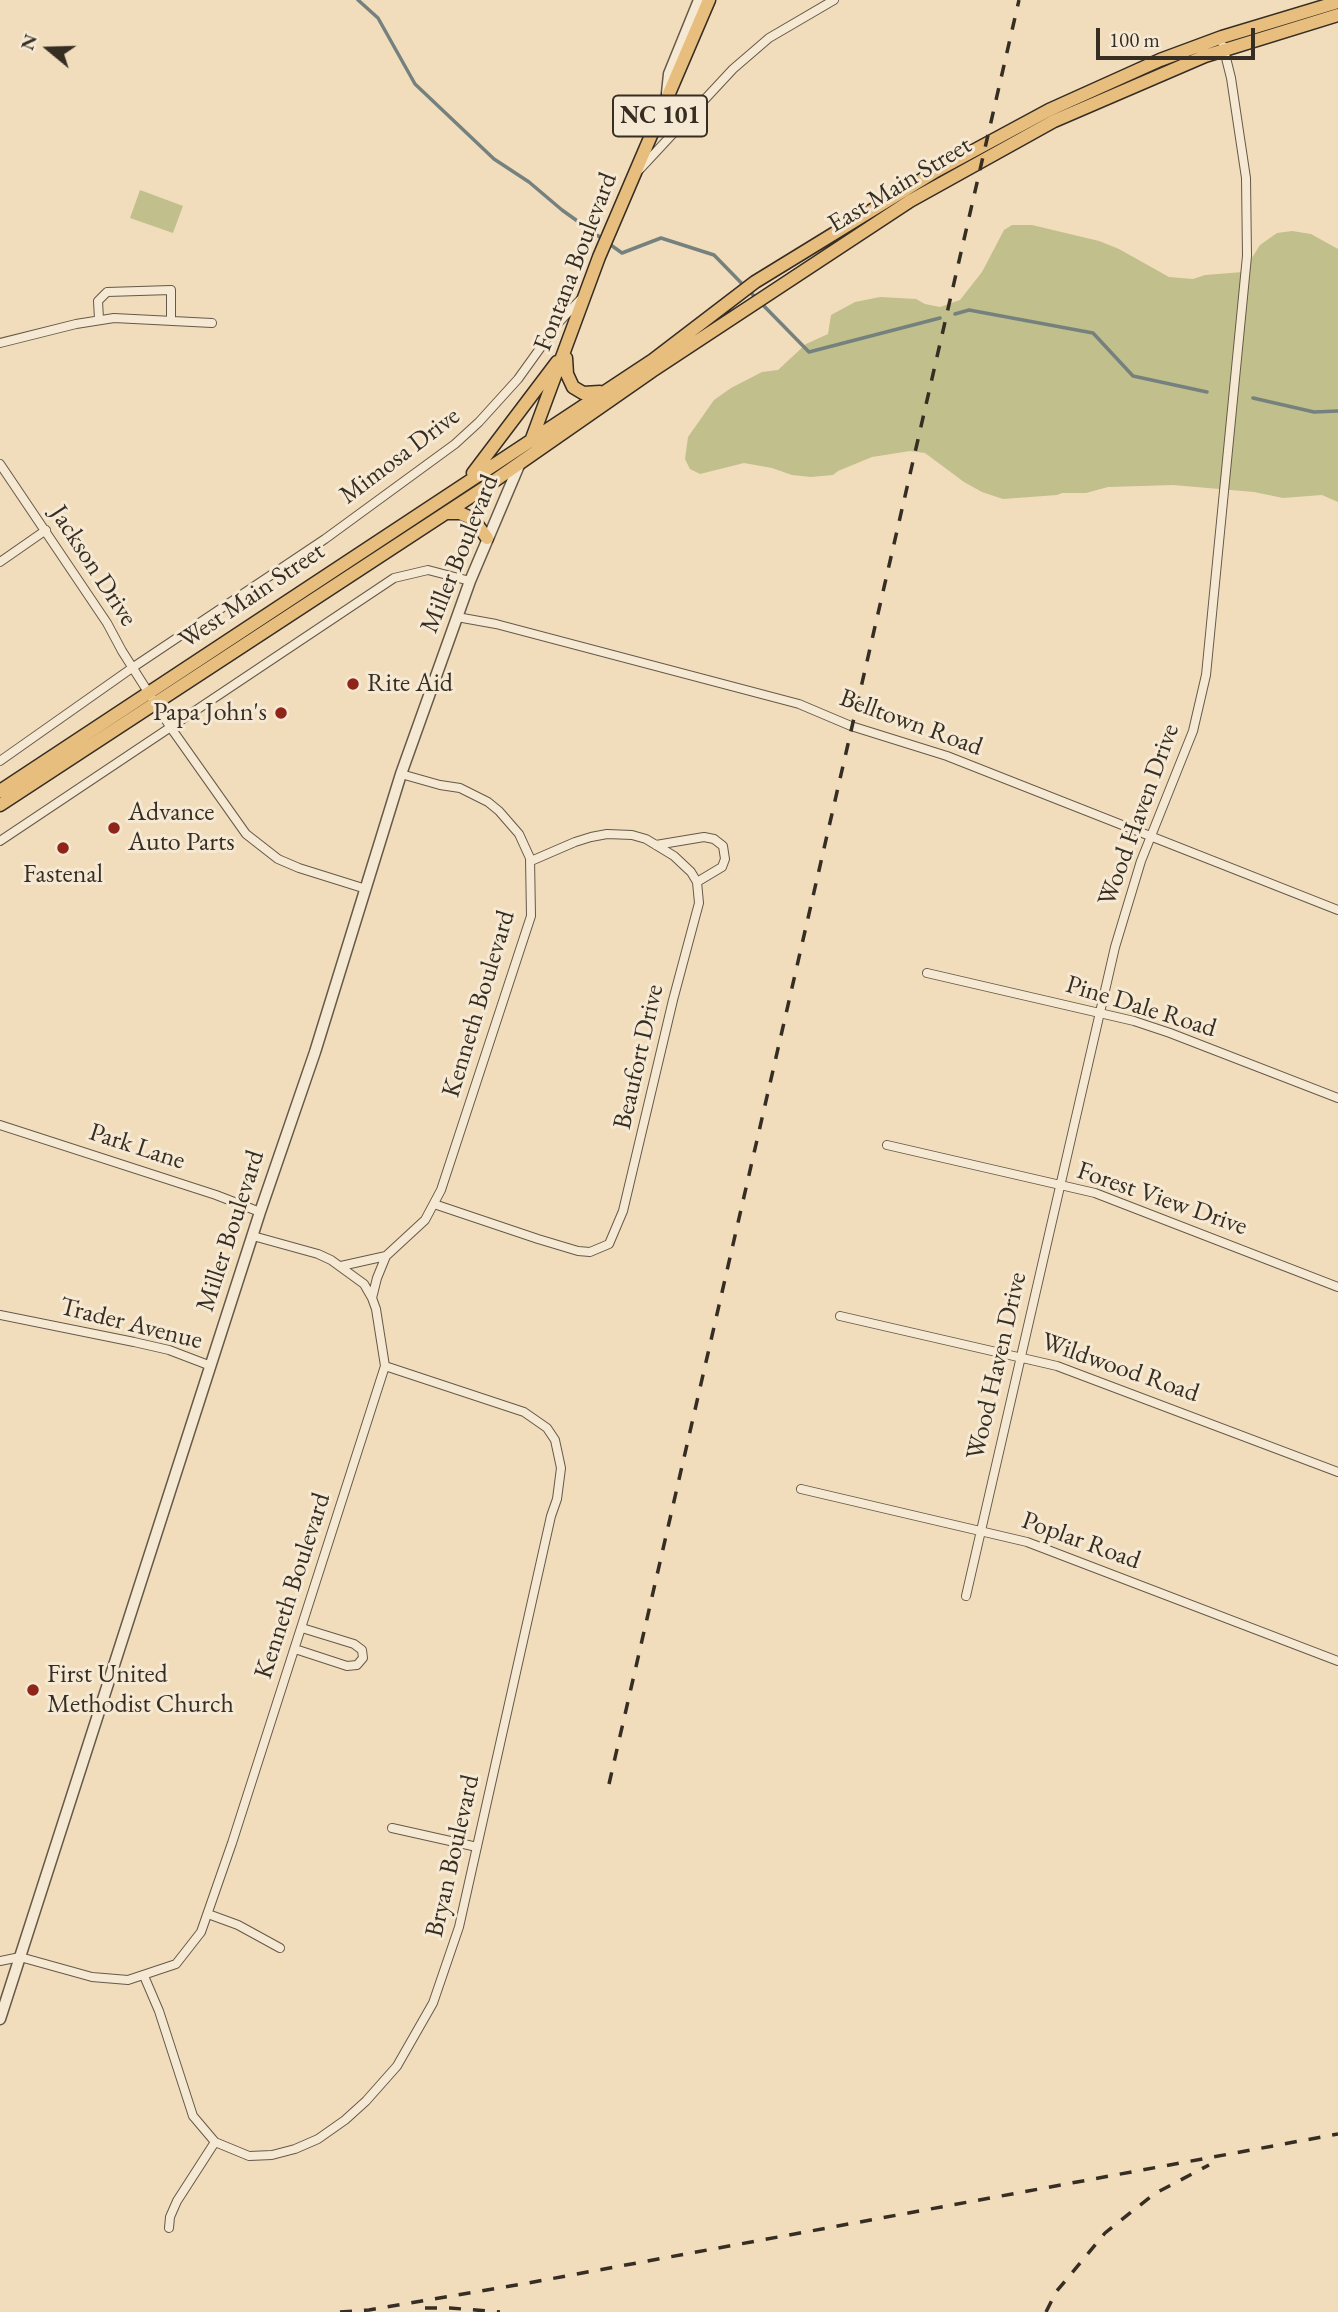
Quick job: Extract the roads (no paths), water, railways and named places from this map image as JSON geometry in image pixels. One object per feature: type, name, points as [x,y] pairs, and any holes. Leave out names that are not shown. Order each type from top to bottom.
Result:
[{"type":"main road","name":"Fontana Boulevard","points":[[520,463],[531,441],[599,257],[709,0]]},
{"type":"main road","name":"East Main Street","points":[[531,441],[653,360],[750,286],[988,142],[1087,92],[1222,37],[1338,2]]},
{"type":"main road","name":"East Main Street","points":[[520,463],[910,201],[1054,121],[1205,56],[1338,15]]},
{"type":"main road","points":[[567,347],[566,374],[573,387],[583,393],[605,391]]},
{"type":"main road","points":[[467,481],[567,347]]},
{"type":"main road","name":"West Main Street","points":[[0,805],[151,697],[467,481],[531,441]]},
{"type":"main road","name":"West Main Street","points":[[0,791],[445,513],[520,463]]},
{"type":"main road","points":[[445,513],[460,513],[472,519],[488,538]]},
{"type":"street","points":[[665,105],[669,74],[699,0]]},
{"type":"street","points":[[634,174],[655,155],[733,69],[778,33],[834,0]]},
{"type":"street","points":[[1299,12],[1313,0]]},
{"type":"street","name":"Wood Haven Drive","points":[[966,1596],[1124,917],[1151,836],[1193,731],[1206,675],[1245,276],[1247,216],[1246,178],[1222,37]]},
{"type":"street","points":[[99,320],[98,301],[107,292],[171,290],[170,320]]},
{"type":"street","name":"Mimosa Drive","points":[[0,761],[132,668],[230,604],[455,444],[518,379],[559,322],[586,292]]},
{"type":"street","points":[[0,343],[99,320],[127,318],[212,323]]},
{"type":"street","name":"Miller Boulevard","points":[[0,2019],[260,1212],[315,1052],[401,774],[470,581],[520,463]]},
{"type":"street","name":"Jackson Drive","points":[[0,464],[107,622],[132,668],[232,818],[255,843],[278,859],[366,889]]},
{"type":"street","points":[[0,562],[46,530]]},
{"type":"street","points":[[0,841],[394,578],[428,570],[470,581]]},
{"type":"street","name":"Belltown Road","points":[[457,617],[496,624],[799,704],[851,726],[947,756],[1338,910]]},
{"type":"street","name":"Kenneth Boulevard","points":[[372,1298],[386,1256],[425,1220],[451,1164],[531,916],[531,861],[519,834],[499,811],[488,802],[460,788],[401,774]]},
{"type":"street","points":[[531,861],[575,842],[607,834],[632,835],[646,839],[681,862],[691,872],[696,883],[722,867],[725,859],[723,846],[714,839],[704,837],[656,845]]},
{"type":"street","name":"Beaufort Drive","points":[[434,1204],[578,1251],[590,1252],[610,1244],[623,1211],[699,903],[696,883]]},
{"type":"street","name":"Pine Dale Road","points":[[927,973],[1101,1013],[1170,1033],[1338,1098]]},
{"type":"street","name":"Park Lane","points":[[0,1125],[216,1195],[260,1212]]},
{"type":"street","name":"Forest View Drive","points":[[887,1144],[1095,1194],[1338,1287]]},
{"type":"street","name":"Kenneth Boulevard","points":[[20,1957],[104,1979],[128,1980],[176,1964],[201,1933],[302,1628],[385,1366],[376,1309],[364,1284],[341,1266],[318,1254],[253,1236]]},
{"type":"street","points":[[341,1266],[386,1256]]},
{"type":"street","name":"Trader Avenue","points":[[0,1315],[169,1350],[211,1366]]},
{"type":"street","name":"Wildwood Road","points":[[840,1316],[1021,1356],[1083,1374],[1338,1472]]},
{"type":"street","name":"Bryan Boulevard","points":[[144,1976],[159,2011],[188,2105],[200,2126],[215,2142],[249,2156],[295,2149],[333,2129],[378,2089],[406,2053],[433,2003],[455,1941],[477,1847],[557,1499],[560,1454],[547,1428],[524,1412],[423,1376],[385,1366]]},
{"type":"street","name":"Poplar Road","points":[[801,1489],[981,1530],[1057,1552],[1338,1661]]},
{"type":"street","points":[[295,1649],[347,1666],[357,1665],[363,1658],[362,1650],[354,1644],[302,1628]]},
{"type":"street","points":[[392,1828],[477,1847]]},
{"type":"street","points":[[208,1913],[238,1925],[280,1948]]},
{"type":"street","points":[[0,1961],[20,1957]]},
{"type":"street","points":[[169,2228],[170,2217],[177,2201],[215,2142]]},
{"type":"waterway","points":[[358,0],[378,18],[415,84],[494,159],[529,182],[562,210],[622,253],[661,238],[714,255],[755,297]]},
{"type":"waterway","points":[[761,303],[809,352],[940,318]]},
{"type":"waterway","points":[[955,314],[969,310],[1093,333],[1133,376],[1207,392]]},
{"type":"waterway","points":[[1253,398],[1314,412],[1338,411]]},
{"type":"railway","points":[[609,1784],[1019,0]]},
{"type":"railway","points":[[340,2312],[369,2310],[528,2283],[1338,2134]]},
{"type":"railway","points":[[1046,2312],[1056,2292],[1105,2233],[1154,2194],[1209,2165]]},
{"type":"railway","points":[[425,2308],[500,2312]]},
{"type":"place","name":"Rite Aid","points":[[353,684]]},
{"type":"place","name":"Papa John's","points":[[281,713]]},
{"type":"place","name":"Advance Auto Parts","points":[[114,828]]},
{"type":"place","name":"Fastenal","points":[[63,848]]},
{"type":"place","name":"First United Methodist Church","points":[[33,1690]]}]
